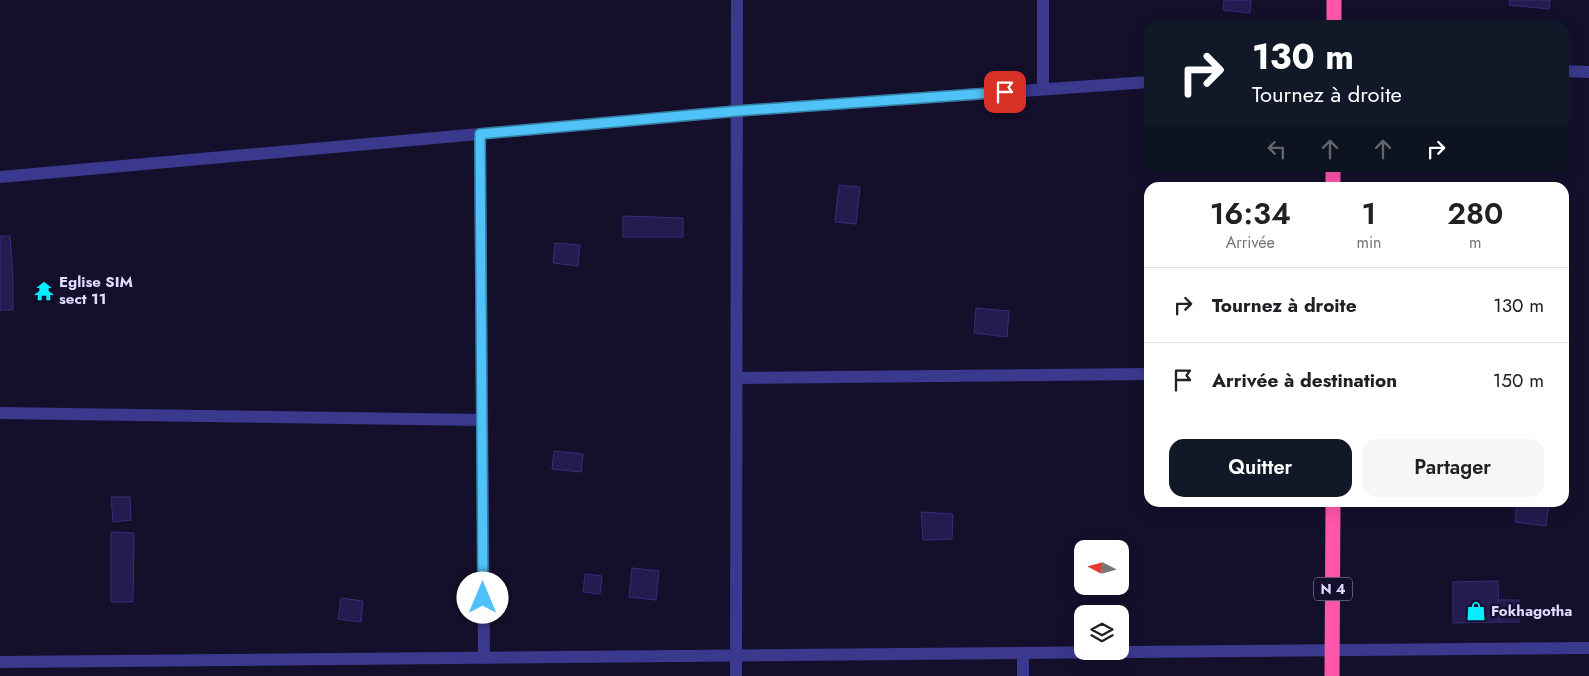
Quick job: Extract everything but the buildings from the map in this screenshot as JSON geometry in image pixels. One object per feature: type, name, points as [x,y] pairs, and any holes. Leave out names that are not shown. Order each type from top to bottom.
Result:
[{"type":"highway","points":[[1334,0],[1334,20]]},
{"type":"highway","name":"N 4","points":[[1332,676],[1333,507]]},
{"type":"street","points":[[736,676],[737,0]]},
{"type":"street","points":[[1042,0],[1043,89]]},
{"type":"street","points":[[1569,72],[1589,72]]},
{"type":"street","points":[[0,177],[737,111],[1144,82]]},
{"type":"street","points":[[480,134],[484,658]]},
{"type":"street","points":[[737,378],[1144,374]]},
{"type":"street","points":[[0,413],[482,420]]},
{"type":"street","points":[[0,662],[1589,648]]},
{"type":"street","points":[[1023,653],[1023,676]]},
{"type":"place","name":"Eglise SIM sect 11","points":[[44,291]]},
{"type":"place","name":"Fokhagotha","points":[[1476,611]]},
{"type":"route","points":[[483,598],[480,134],[737,111],[1005,92]]}]
